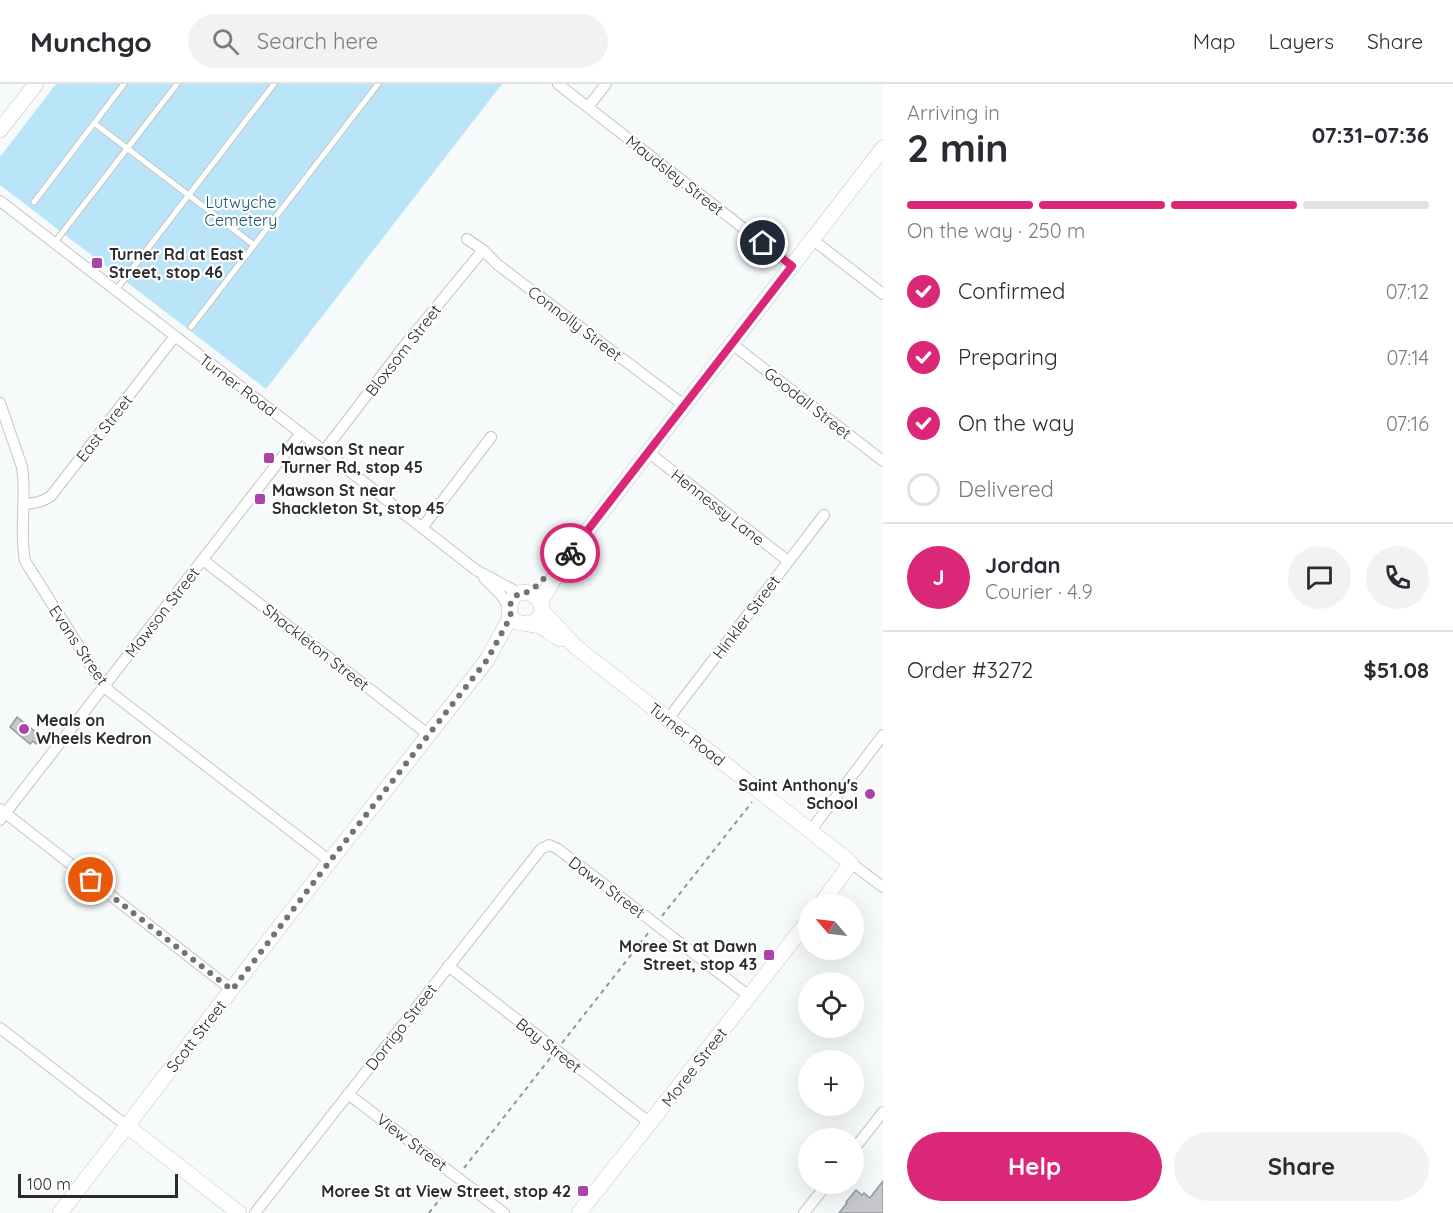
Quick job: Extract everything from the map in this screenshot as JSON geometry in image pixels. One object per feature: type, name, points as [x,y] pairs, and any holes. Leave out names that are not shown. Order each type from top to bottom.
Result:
[{"type":"street","points":[[0,130],[36,84]]},
{"type":"street","name":"Maudsley Street","points":[[558,84],[792,266]]},
{"type":"street","points":[[588,107],[606,84]]},
{"type":"street","points":[[564,561],[538,585],[513,599],[518,618],[538,618],[541,606],[564,561],[883,148]]},
{"type":"street","name":"Turner Road","points":[[0,201],[301,432],[476,570],[501,595],[518,618],[545,629],[576,647],[883,887]]},
{"type":"street","name":"Connolly Street","points":[[467,238],[498,265],[685,406]]},
{"type":"street","points":[[813,240],[883,294]]},
{"type":"street","name":"Bloxsom Street","points":[[324,451],[405,345],[483,250]]},
{"type":"street","name":"East Street","points":[[23,504],[44,501],[51,496],[175,336]]},
{"type":"street","name":"Goodall Street","points":[[732,344],[883,461]]},
{"type":"street","name":"Evans Street","points":[[0,403],[22,467],[25,561],[104,686],[330,861]]},
{"type":"street","name":"Mawson Street","points":[[2,814],[301,432]]},
{"type":"street","points":[[422,528],[491,437]]},
{"type":"street","name":"Hennessy Lane","points":[[648,452],[788,561]]},
{"type":"street","name":"Hinkler Street","points":[[668,720],[824,515]]},
{"type":"street","name":"Shackleton Street","points":[[203,560],[429,735]]},
{"type":"street","name":"Turner Road","points":[[476,570],[538,598],[541,606],[576,647]]},
{"type":"street","name":"Scott Street","points":[[60,1213],[487,660],[506,644],[518,618]]},
{"type":"street","points":[[811,830],[883,735]]},
{"type":"street","points":[[2,814],[232,990]]},
{"type":"street","name":"Dawn Street","points":[[549,845],[558,849],[749,996]]},
{"type":"street","name":"Dorrigo Street","points":[[255,1213],[541,849],[549,845]]},
{"type":"street","points":[[828,894],[851,863]]},
{"type":"street","name":"Moree Street","points":[[579,1213],[798,934]]},
{"type":"street","name":"Bay Street","points":[[448,966],[651,1123]]},
{"type":"street","points":[[0,1028],[239,1213]]},
{"type":"street","name":"View Street","points":[[348,1094],[504,1213]]},
{"type":"street","points":[[864,1136],[883,1112]]},
{"type":"street","points":[[804,1213],[819,1194]]},
{"type":"lane","points":[[34,202],[124,84]]},
{"type":"lane","points":[[55,242],[177,84]]},
{"type":"lane","points":[[116,290],[274,84]]},
{"type":"lane","points":[[191,327],[378,84]]},
{"type":"lane","points":[[94,123],[254,245]]},
{"type":"path","points":[[429,1213],[752,802]]},
{"type":"green space","name":"Lutwyche Cemetery","points":[[56,84],[502,84],[266,389],[0,185],[0,157]]},
{"type":"building","name":"Meals on Wheels Kedron","points":[[17,717],[42,737],[36,744],[33,741],[30,744],[10,727]]},
{"type":"building","points":[[883,1181],[883,1213],[839,1213],[853,1194],[862,1195],[864,1193],[870,1198]]},
{"type":"way so far","points":[[91,880],[232,990],[487,660],[511,616],[510,602],[519,593],[528,592],[538,585],[570,553]]},
{"type":"place","name":"Turner Rd at East Street, stop 46","points":[[97,263]]},
{"type":"place","name":"Mawson St near Turner Rd, stop 45","points":[[269,458]]},
{"type":"place","name":"Mawson St near Shackleton St, stop 45","points":[[260,499]]},
{"type":"place","name":"Meals on Wheels Kedron","points":[[24,729]]},
{"type":"place","name":"Saint Anthony's School","points":[[870,794]]},
{"type":"place","name":"Moree St at Dawn Street, stop 43","points":[[769,955]]},
{"type":"place","name":"Moree St at View Street, stop 42","points":[[583,1191]]},
{"type":"route","points":[[570,553],[792,266],[763,243]]}]
